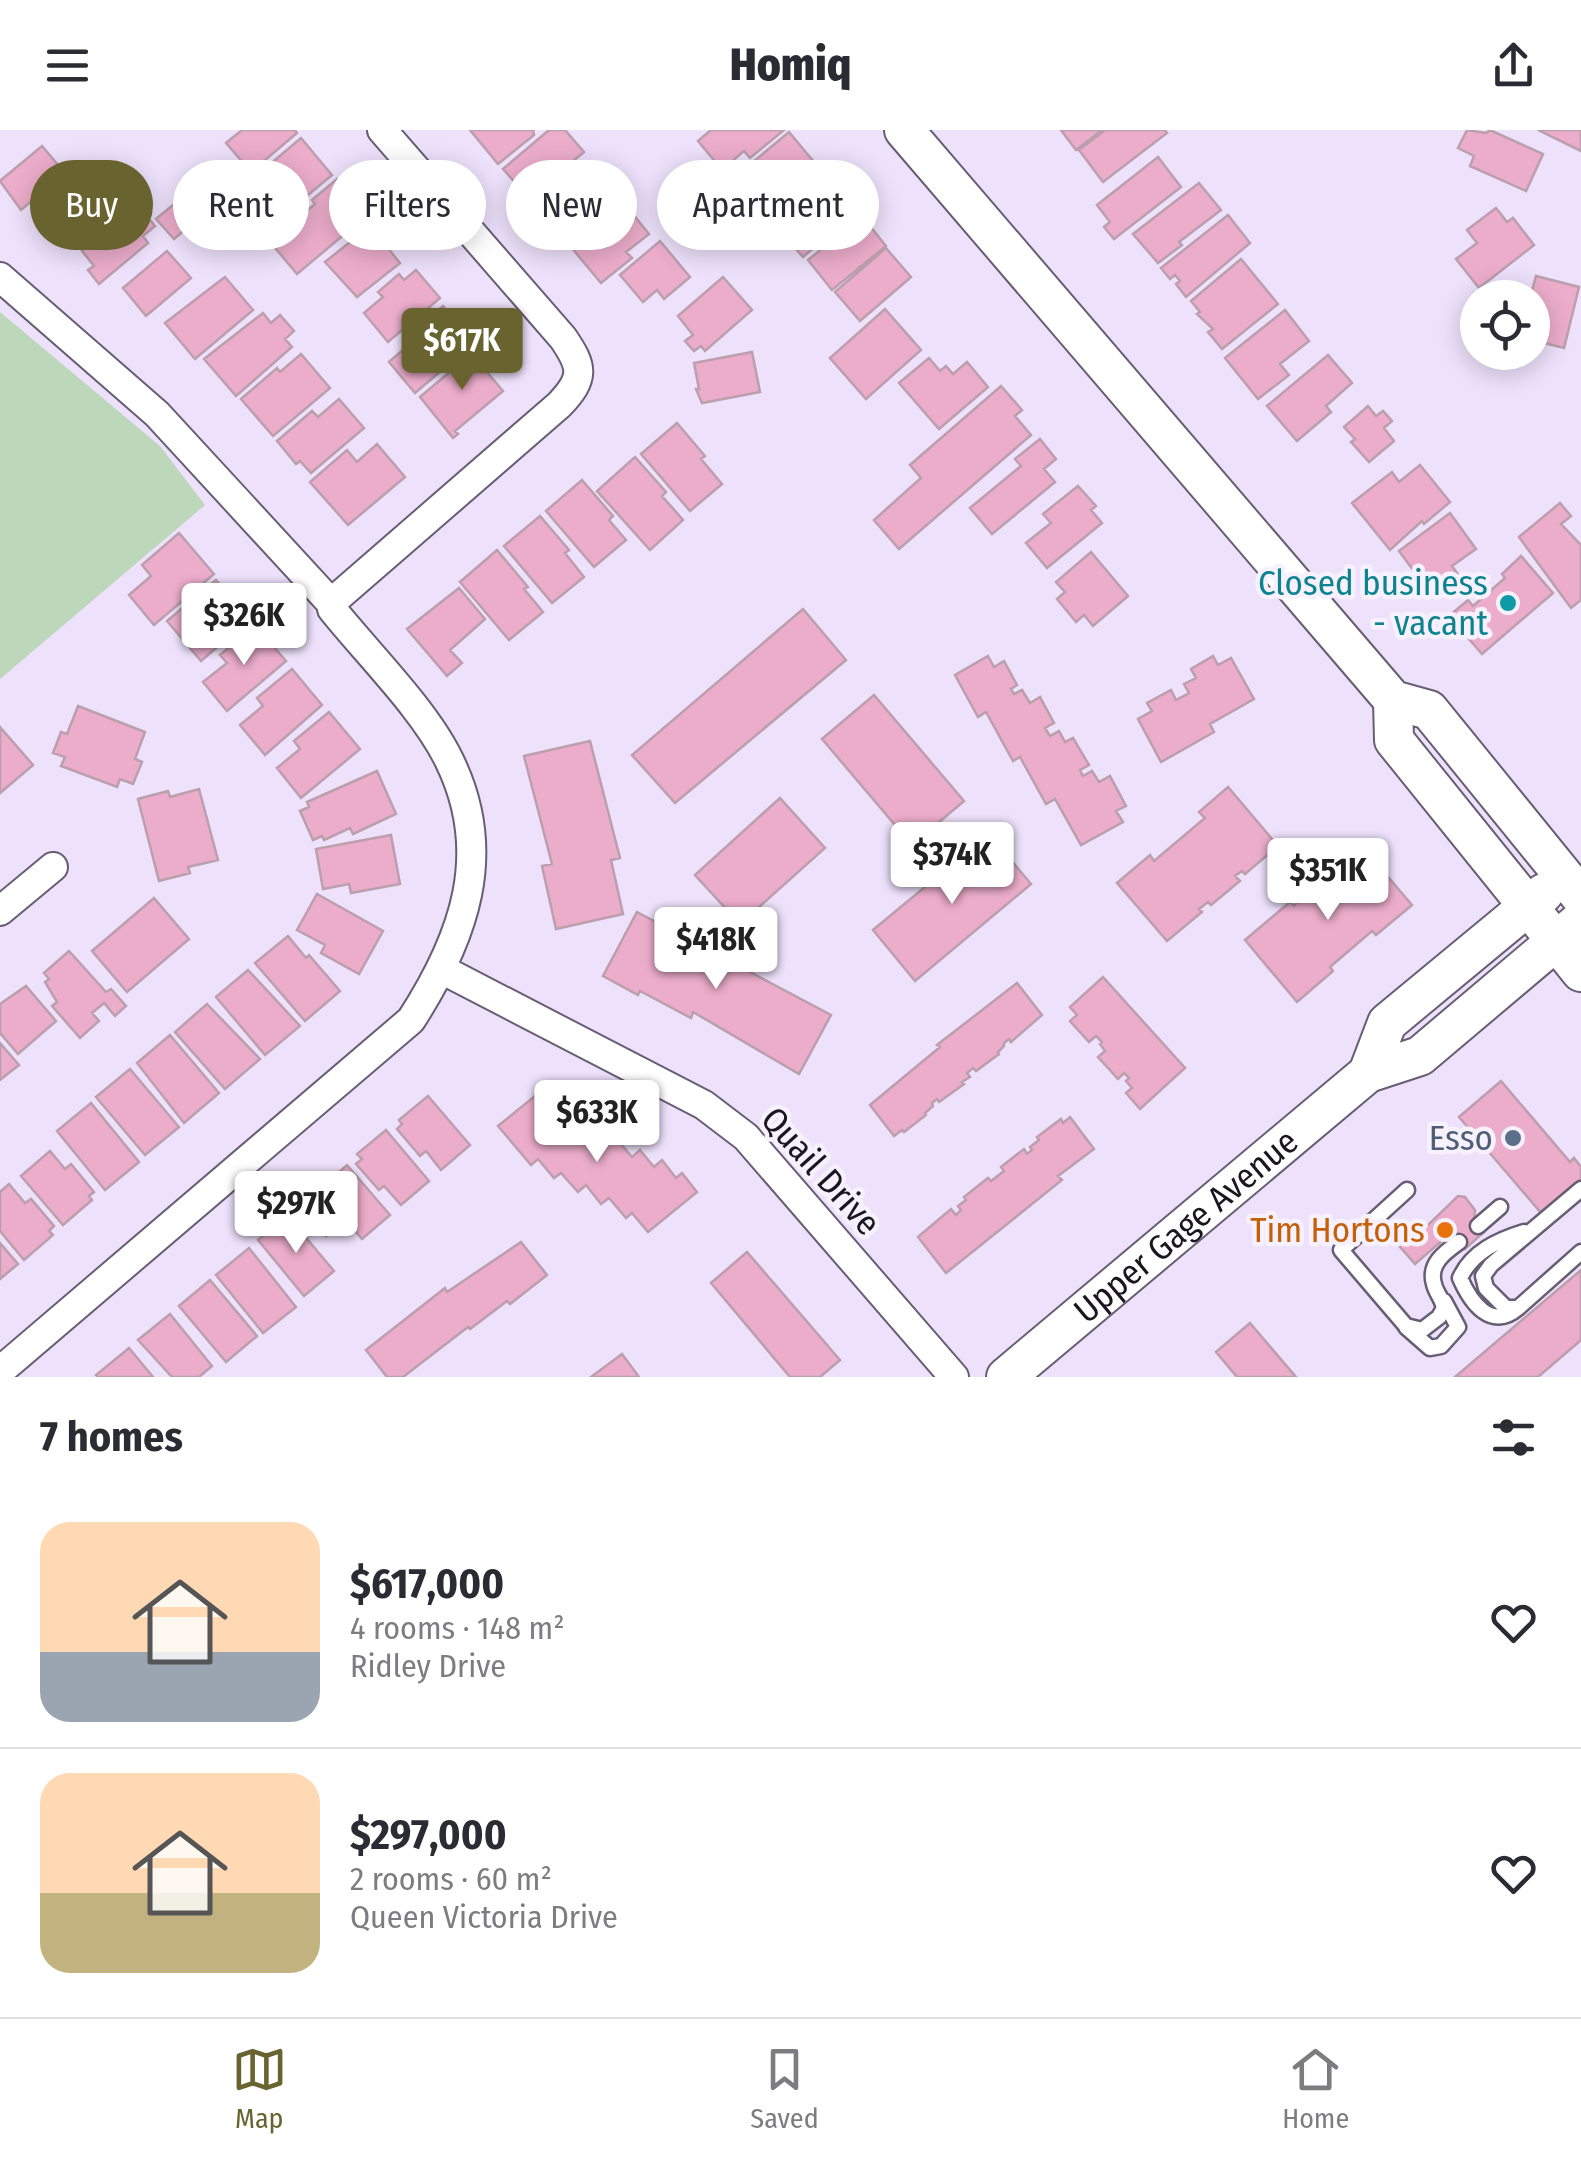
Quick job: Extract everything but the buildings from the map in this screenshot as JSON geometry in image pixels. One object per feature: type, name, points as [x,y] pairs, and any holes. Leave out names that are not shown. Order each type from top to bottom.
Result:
[{"type":"main road","points":[[904,130],[1393,700],[1430,710],[1576,879]]},
{"type":"main road","points":[[1393,700],[1394,740],[1527,907],[1568,930],[1581,972]]},
{"type":"main road","name":"Upper Gage Avenue","points":[[1368,1074],[1388,1023],[1527,907],[1576,879]]},
{"type":"main road","name":"Upper Gage Avenue","points":[[1006,1377],[1368,1074],[1420,1056],[1568,930]]},
{"type":"street","points":[[330,603],[559,405],[574,390],[579,373],[576,358],[562,338],[382,130]]},
{"type":"street","points":[[0,278],[158,414],[330,603],[448,756],[462,790],[474,859],[463,914],[443,970],[411,1020],[0,1371]]},
{"type":"street","points":[[0,912],[53,867]]},
{"type":"street","name":"Quail Drive","points":[[443,970],[687,1096],[746,1137],[954,1377]]},
{"type":"lane","points":[[1518,1308],[1506,1308],[1498,1302],[1486,1288],[1483,1276],[1581,1189]]},
{"type":"lane","points":[[1407,1190],[1342,1250],[1418,1341],[1430,1348],[1441,1346],[1458,1328],[1434,1286],[1432,1272],[1439,1258],[1459,1242]]},
{"type":"lane","points":[[1478,1226],[1500,1206]]},
{"type":"lane","points":[[1534,1229],[1495,1241],[1466,1266],[1460,1278],[1485,1313],[1498,1320],[1507,1318],[1581,1252]]},
{"type":"lane","points":[[1406,1326],[1422,1330],[1444,1308],[1442,1299]]},
{"type":"green space","points":[[0,312],[160,446],[205,505],[0,679]]},
{"type":"place","name":"Closed business - vacant","points":[[1508,603]]},
{"type":"place","name":"Esso","points":[[1513,1138]]},
{"type":"place","name":"Tim Hortons","points":[[1445,1230]]}]
